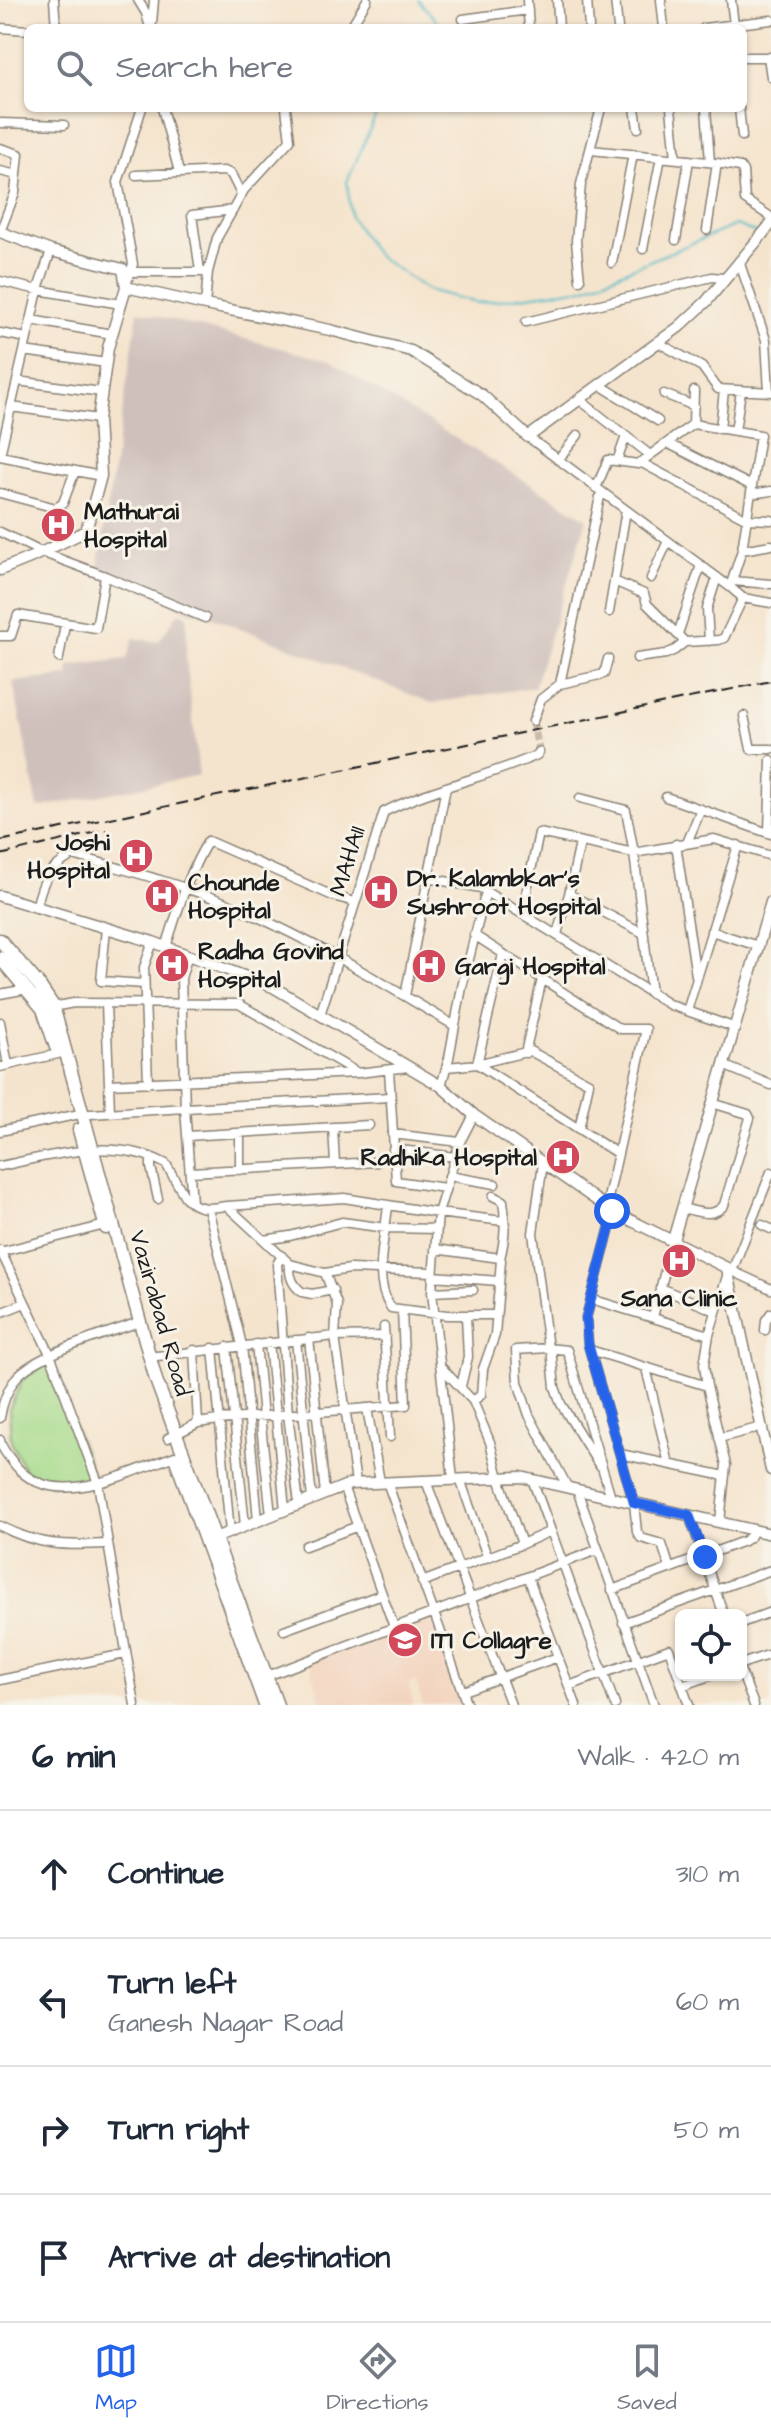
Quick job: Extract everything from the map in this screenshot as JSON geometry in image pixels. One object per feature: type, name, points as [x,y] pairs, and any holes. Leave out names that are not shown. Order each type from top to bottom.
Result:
[{"type":"main road","name":"Vazirabad Road","points":[[0,940],[48,1008],[175,1456],[211,1539],[265,1705]]},
{"type":"main road","name":"Vazirabad Road","points":[[0,958],[33,987]]},
{"type":"main road","name":"Vazirabad Road","points":[[48,1008],[58,1054],[78,1114]]},
{"type":"main road","name":"Vazirabad Road","points":[[89,1150],[105,1225],[171,1437],[277,1705]]},
{"type":"street","points":[[54,0],[56,24]]},
{"type":"street","points":[[138,0],[149,24]]},
{"type":"street","points":[[151,24],[154,0]]},
{"type":"street","points":[[527,0],[529,24]]},
{"type":"street","points":[[557,0],[559,24]]},
{"type":"street","points":[[587,0],[589,24]]},
{"type":"street","points":[[615,0],[618,24]]},
{"type":"street","points":[[661,0],[664,24]]},
{"type":"street","points":[[731,0],[734,24]]},
{"type":"street","points":[[352,24],[366,1]]},
{"type":"street","points":[[463,19],[528,10]]},
{"type":"street","points":[[741,24],[771,20]]},
{"type":"street","points":[[0,28],[24,30]]},
{"type":"street","points":[[747,57],[770,57],[771,77]]},
{"type":"street","points":[[0,570],[86,531],[101,476],[98,419],[106,363],[133,264],[118,182],[141,112]]},
{"type":"street","points":[[163,112],[179,172]]},
{"type":"street","points":[[204,272],[217,238],[246,186],[289,142],[291,136],[287,112]]},
{"type":"street","points":[[580,280],[576,241],[581,184],[600,112]]},
{"type":"street","points":[[636,112],[638,128]]},
{"type":"street","points":[[671,112],[676,158]]},
{"type":"street","points":[[707,112],[713,162],[707,230]]},
{"type":"street","points":[[739,112],[742,136]]},
{"type":"street","points":[[0,123],[64,125]]},
{"type":"street","points":[[0,148],[19,153],[14,196],[0,232],[51,251],[123,269],[126,287]]},
{"type":"street","points":[[528,437],[693,315],[770,222],[745,200],[741,168],[713,162],[591,150]]},
{"type":"street","points":[[612,263],[633,154]]},
{"type":"street","points":[[643,249],[661,157]]},
{"type":"street","points":[[676,240],[689,160]]},
{"type":"street","points":[[0,171],[17,175]]},
{"type":"street","points":[[136,175],[228,172],[241,194]]},
{"type":"street","points":[[205,305],[204,272],[192,215],[233,210]]},
{"type":"street","points":[[51,251],[38,290],[0,456],[101,476]]},
{"type":"street","points":[[659,343],[702,367],[715,386],[724,390],[770,392],[766,340],[739,261]]},
{"type":"street","points":[[131,272],[204,272]]},
{"type":"street","points":[[526,322],[712,277],[724,278]]},
{"type":"street","points":[[0,281],[121,304]]},
{"type":"street","points":[[126,287],[330,330],[411,351],[482,395],[528,437],[717,577],[731,584],[743,598],[771,603]]},
{"type":"street","points":[[31,320],[112,334]]},
{"type":"street","points":[[0,333],[27,338]]},
{"type":"street","points":[[24,351],[106,363]]},
{"type":"street","points":[[17,381],[102,392]]},
{"type":"street","points":[[600,385],[658,421]]},
{"type":"street","points":[[720,429],[724,390]]},
{"type":"street","points":[[693,424],[694,391]]},
{"type":"street","points":[[735,431],[741,391]]},
{"type":"street","points":[[664,394],[694,406]]},
{"type":"street","points":[[580,400],[650,455]]},
{"type":"street","points":[[11,407],[98,419]]},
{"type":"street","points":[[640,462],[693,424],[771,434]]},
{"type":"street","points":[[558,460],[578,435]]},
{"type":"street","points":[[731,584],[742,550],[760,435]]},
{"type":"street","points":[[617,461],[626,436]]},
{"type":"street","points":[[667,443],[752,490],[771,491]]},
{"type":"street","points":[[560,684],[598,490],[608,460],[640,462],[747,519],[771,520]]},
{"type":"street","points":[[0,493],[56,508],[63,503],[75,471]]},
{"type":"street","points":[[609,612],[626,510]]},
{"type":"street","points":[[0,532],[41,552],[205,618]]},
{"type":"street","points":[[651,578],[668,541]]},
{"type":"street","points":[[742,550],[771,545]]},
{"type":"street","points":[[678,634],[701,565]]},
{"type":"street","points":[[0,636],[11,636],[18,615],[92,629],[97,627],[105,576]]},
{"type":"street","points":[[709,641],[707,609],[717,577]]},
{"type":"street","points":[[614,581],[644,594],[647,604],[685,642]]},
{"type":"street","points":[[731,584],[771,584]]},
{"type":"street","points":[[637,658],[666,654],[685,642],[724,638],[743,598]]},
{"type":"street","points":[[59,658],[65,624]]},
{"type":"street","points":[[533,721],[541,699],[560,684],[603,674],[608,659]]},
{"type":"street","points":[[744,716],[751,749],[771,749]]},
{"type":"street","name":"MAHA11","points":[[320,1015],[384,812],[446,787],[520,763],[539,752]]},
{"type":"street","points":[[666,797],[770,833],[771,760]]},
{"type":"street","points":[[405,996],[446,787]]},
{"type":"street","points":[[580,798],[626,810],[651,994]]},
{"type":"street","points":[[687,843],[701,809]]},
{"type":"street","points":[[522,913],[539,833],[634,853],[714,839],[771,856]]},
{"type":"street","points":[[166,947],[185,890],[208,841],[246,855],[333,896],[355,902]]},
{"type":"street","points":[[557,934],[580,843]]},
{"type":"street","points":[[676,844],[696,980]]},
{"type":"street","points":[[687,1011],[738,845]]},
{"type":"street","points":[[36,908],[47,873],[73,855],[127,870],[221,901],[339,957],[455,1026]]},
{"type":"street","points":[[428,878],[483,888],[670,1005],[733,1027]]},
{"type":"street","points":[[441,1086],[474,935],[488,893]]},
{"type":"street","points":[[569,894],[643,933]]},
{"type":"street","points":[[0,896],[153,942],[273,987],[441,1086],[474,1115],[609,1209],[729,1271],[771,1289]]},
{"type":"street","points":[[653,1317],[771,902]]},
{"type":"street","points":[[106,928],[101,981],[144,984]]},
{"type":"street","points":[[711,931],[758,946]]},
{"type":"street","points":[[474,935],[620,1029],[646,1029],[618,1154],[609,1209],[613,1216],[586,1318],[590,1350],[634,1503],[638,1535],[662,1544],[670,1569]]},
{"type":"street","points":[[148,1083],[144,967],[153,942]]},
{"type":"street","points":[[477,1064],[503,954]]},
{"type":"street","points":[[188,955],[181,978],[192,1203]]},
{"type":"street","points":[[525,1053],[542,979]]},
{"type":"street","points":[[0,994],[33,987]]},
{"type":"street","points":[[48,1008],[74,1003],[239,1004],[358,1073]]},
{"type":"street","points":[[106,1003],[110,1112]]},
{"type":"street","points":[[0,1022],[4,1066],[58,1054]]},
{"type":"street","points":[[447,1067],[477,1064],[530,1051],[589,1083],[579,1129]]},
{"type":"street","points":[[477,1064],[618,1154]]},
{"type":"street","points":[[723,1065],[771,1085]]},
{"type":"street","points":[[109,1084],[358,1073],[409,1067]]},
{"type":"street","points":[[389,1070],[397,1183],[445,1188]]},
{"type":"street","points":[[0,1131],[78,1114],[390,1097]]},
{"type":"street","points":[[682,1208],[710,1214],[720,1211],[728,1196],[747,1131],[748,1114],[712,1103]]},
{"type":"street","points":[[474,1115],[460,1142],[438,1213],[432,1292],[457,1479],[487,1556]]},
{"type":"street","points":[[187,1136],[369,1125]]},
{"type":"street","points":[[333,1127],[335,1164]]},
{"type":"street","points":[[240,1133],[240,1170]]},
{"type":"street","points":[[392,1134],[460,1142]]},
{"type":"street","points":[[0,1166],[89,1150],[120,1149],[189,1170],[377,1162]]},
{"type":"street","points":[[393,1149],[455,1157]]},
{"type":"street","points":[[151,1157],[158,1199]]},
{"type":"street","points":[[543,1163],[533,1233],[555,1387],[561,1404],[604,1472]]},
{"type":"street","points":[[166,1164],[185,1197],[197,1206],[208,1208],[344,1198],[503,1221]]},
{"type":"street","points":[[720,1522],[726,1465],[704,1365],[709,1335],[729,1271],[771,1172]]},
{"type":"street","points":[[449,1176],[495,1184]]},
{"type":"street","points":[[473,1401],[481,1395],[483,1369],[494,1341],[505,1230],[503,1201],[493,1196]]},
{"type":"street","points":[[227,1206],[290,1264],[325,1273],[350,1269],[499,1281]]},
{"type":"street","points":[[388,1206],[381,1271],[391,1308],[433,1314],[496,1315]]},
{"type":"street","points":[[208,1208],[242,1345],[258,1520]]},
{"type":"street","points":[[264,1240],[342,1222],[386,1228],[437,1229]]},
{"type":"street","points":[[105,1225],[0,1251],[50,1354],[98,1483],[135,1705]]},
{"type":"street","points":[[435,1249],[500,1258]]},
{"type":"street","points":[[282,1256],[277,1264],[288,1414],[299,1504]]},
{"type":"street","points":[[290,1264],[292,1282],[302,1292],[312,1294],[333,1290]]},
{"type":"street","points":[[729,1271],[771,1467]]},
{"type":"street","points":[[325,1273],[338,1312],[335,1336],[356,1483]]},
{"type":"street","points":[[660,1288],[716,1311]]},
{"type":"street","points":[[432,1292],[473,1290]]},
{"type":"street","points":[[591,1299],[709,1335]]},
{"type":"street","points":[[0,1313],[25,1303]]},
{"type":"street","points":[[171,1437],[198,1423],[218,1420],[408,1404],[402,1310]]},
{"type":"street","points":[[765,1330],[771,1313]]},
{"type":"street","points":[[461,1386],[468,1357],[466,1316]]},
{"type":"street","points":[[0,1418],[2,1403],[17,1377],[50,1354],[136,1323]]},
{"type":"street","points":[[148,1357],[385,1332],[390,1437]]},
{"type":"street","points":[[309,1338],[325,1494]]},
{"type":"street","points":[[296,1340],[312,1499]]},
{"type":"street","points":[[269,1342],[285,1510]]},
{"type":"street","points":[[256,1344],[271,1515]]},
{"type":"street","points":[[227,1347],[245,1526]]},
{"type":"street","points":[[213,1348],[230,1532]]},
{"type":"street","points":[[194,1350],[198,1423]]},
{"type":"street","points":[[611,1497],[567,1350],[516,1350],[518,1382],[529,1415],[572,1489],[654,1705]]},
{"type":"street","points":[[590,1350],[707,1386]]},
{"type":"street","points":[[442,1367],[473,1401],[490,1442],[522,1544]]},
{"type":"street","points":[[646,1368],[669,1464]]},
{"type":"street","points":[[367,1408],[383,1482],[467,1705]]},
{"type":"street","points":[[719,1438],[762,1427]]},
{"type":"street","points":[[0,1444],[19,1469],[37,1484],[59,1489],[98,1483],[175,1456]]},
{"type":"street","points":[[620,1454],[725,1476]]},
{"type":"street","points":[[211,1539],[356,1483],[521,1477],[771,1534]]},
{"type":"street","points":[[532,1479],[615,1705]]},
{"type":"street","points":[[426,1481],[511,1705]]},
{"type":"street","points":[[343,1486],[394,1627]]},
{"type":"street","points":[[689,1515],[722,1609]]},
{"type":"street","points":[[0,1526],[24,1538],[65,1546],[107,1544]]},
{"type":"street","points":[[305,1546],[358,1526]]},
{"type":"street","points":[[612,1590],[744,1541],[753,1530]]},
{"type":"street","points":[[422,1582],[551,1531]]},
{"type":"street","points":[[267,1676],[597,1550]]},
{"type":"street","points":[[623,1623],[771,1570]]},
{"type":"street","points":[[528,1577],[576,1705]]},
{"type":"street","points":[[284,1630],[382,1594]]},
{"type":"street","points":[[747,1621],[771,1612]]},
{"type":"street","points":[[569,1686],[675,1647]]},
{"type":"street","points":[[669,1649],[689,1705]]},
{"type":"street","points":[[0,1680],[125,1654]]},
{"type":"street","points":[[747,1662],[771,1654]]},
{"type":"street","points":[[463,1691],[558,1657]]},
{"type":"street","points":[[682,1686],[696,1681]]},
{"type":"street","points":[[745,1681],[754,1705]]},
{"type":"shaded area","points":[[138,311],[330,361],[587,519],[534,687],[432,703],[207,615],[186,610],[98,568]]},
{"type":"shaded area","points":[[179,612],[187,616],[186,658],[199,775],[38,808],[13,682],[69,676],[69,666],[127,659],[133,638],[158,642]]},
{"type":"shaded area","name":"ITI Collagre","points":[[431,1617],[464,1705],[423,1705],[416,1681],[408,1684],[414,1705],[322,1705],[310,1663]]},
{"type":"green space","points":[[50,1362],[94,1480],[51,1485],[24,1469],[11,1442],[9,1409],[23,1379]]},
{"type":"waterway","points":[[418,0],[436,24]]},
{"type":"waterway","points":[[377,112],[347,182],[351,217],[375,254],[427,290],[478,303],[584,288],[736,225],[759,234]]},
{"type":"tunnel","points":[[533,721],[539,752]]},
{"type":"railway","points":[[0,841],[771,681]]},
{"type":"railway","points":[[0,855],[106,830]]},
{"type":"place","name":"Mathurai Hospital","points":[[58,525]]},
{"type":"place","name":"Joshi Hospital","points":[[136,856]]},
{"type":"place","name":"Dr. Kalambkar's Sushroot Hospital","points":[[381,892]]},
{"type":"place","name":"Chounde Hospital","points":[[162,896]]},
{"type":"place","name":"Radha Govind Hospital","points":[[172,965]]},
{"type":"place","name":"Gargi Hospital","points":[[429,966]]},
{"type":"place","name":"Radhika Hospital","points":[[563,1157]]},
{"type":"place","name":"Sana Clinic","points":[[679,1261]]},
{"type":"place","name":"ITI Collagre","points":[[405,1640]]},
{"type":"route","points":[[612,1211],[586,1318],[588,1344],[634,1503],[689,1515],[705,1557]]}]
